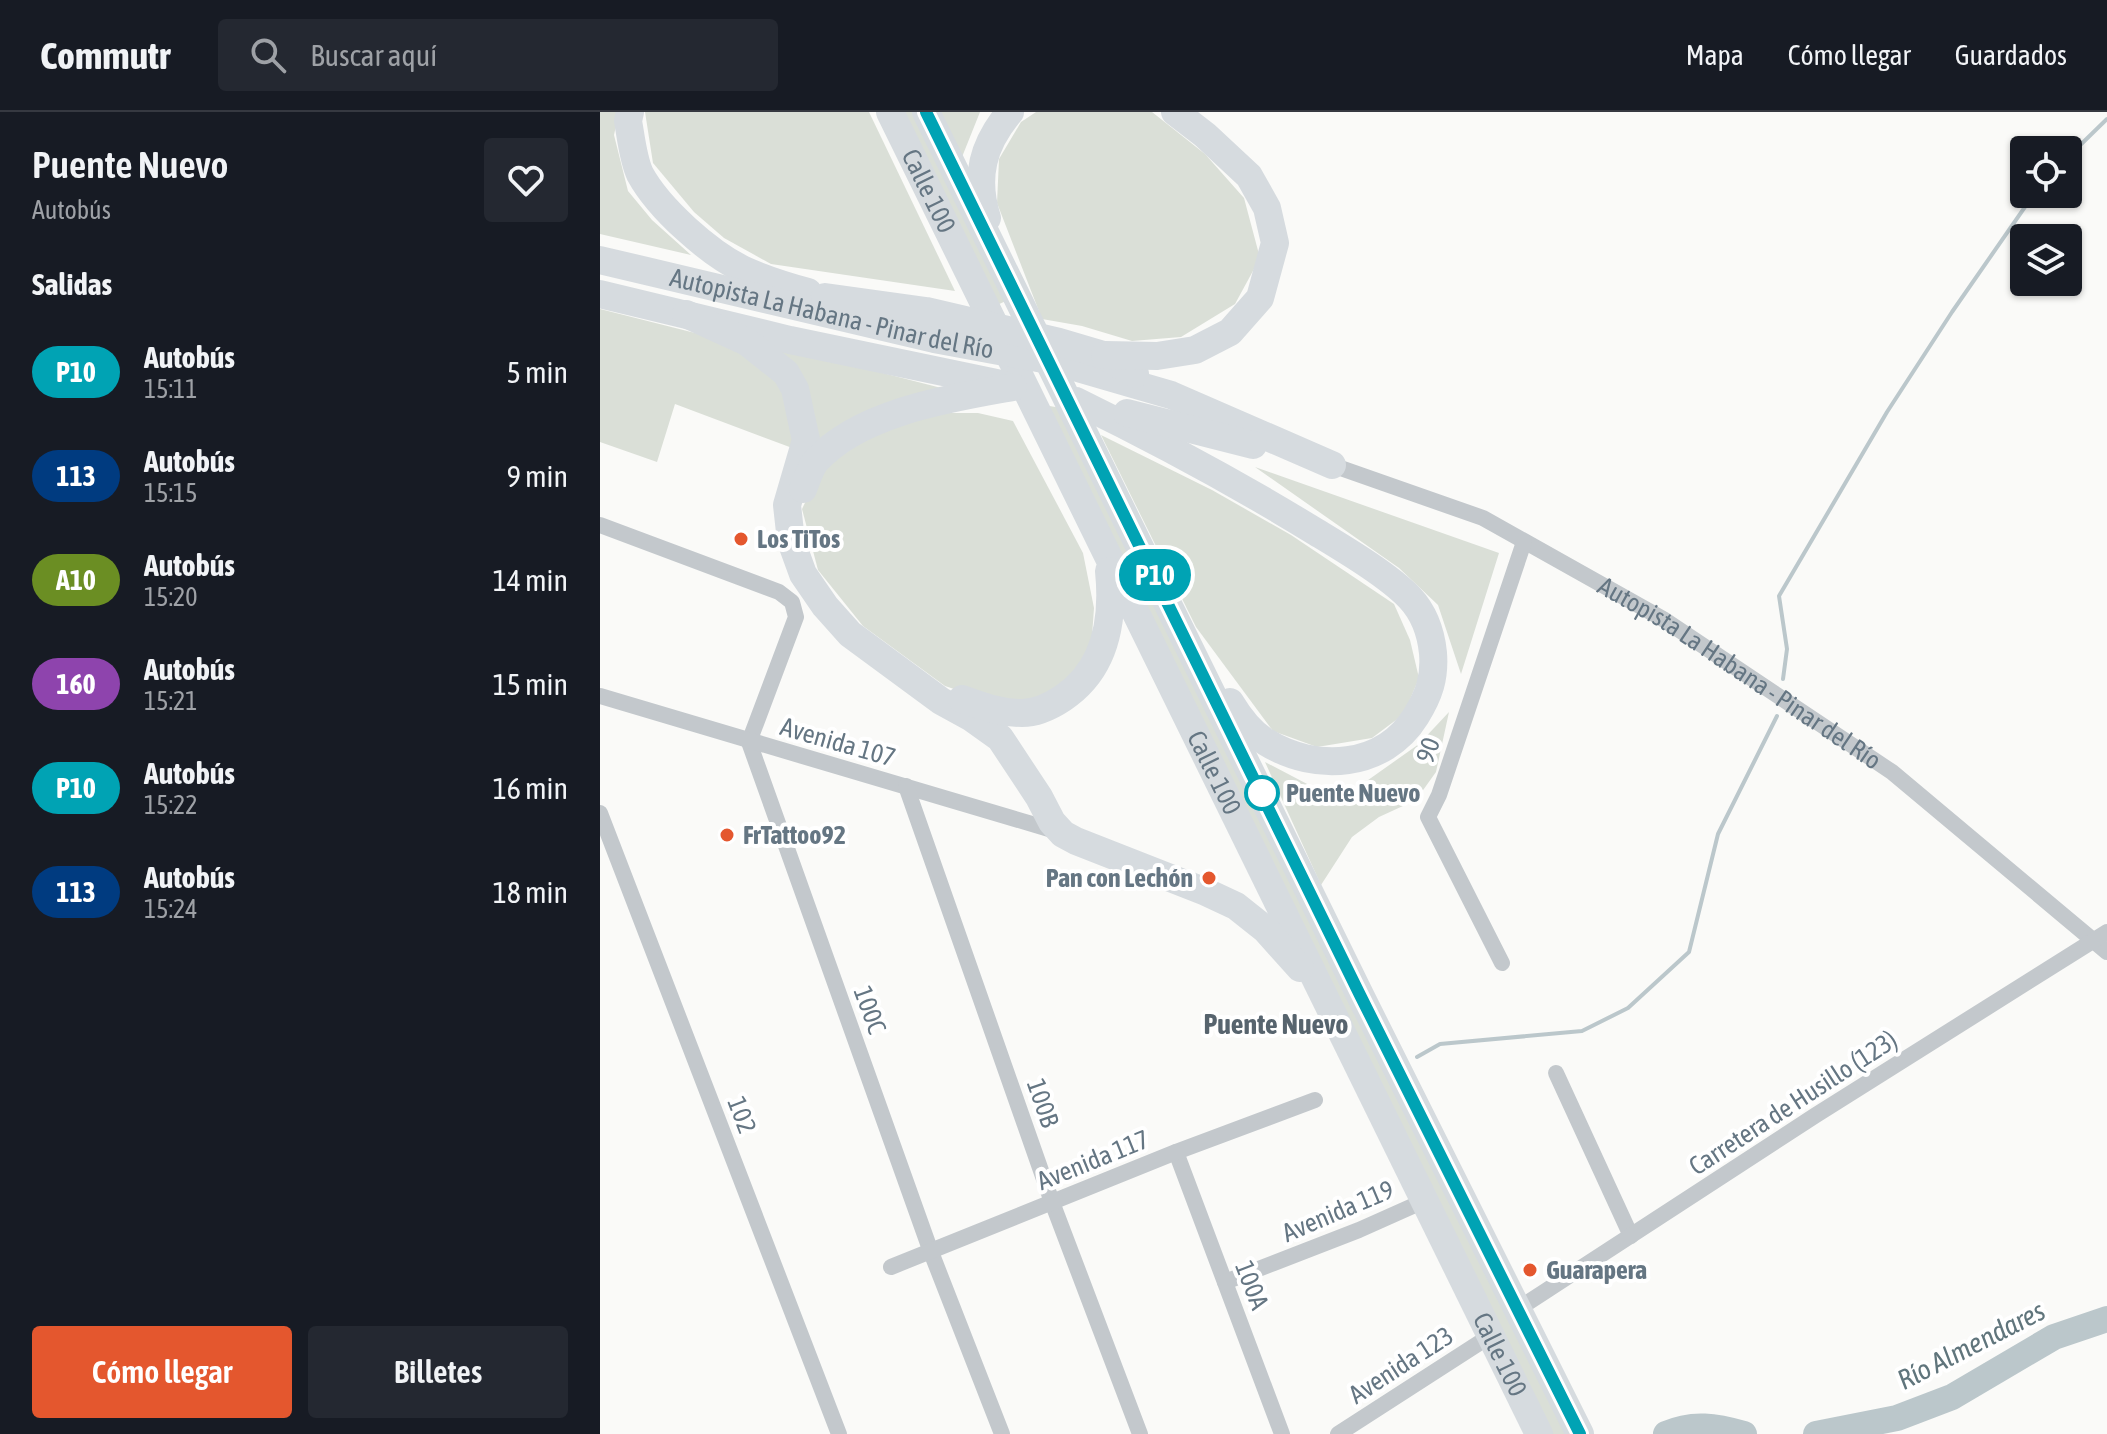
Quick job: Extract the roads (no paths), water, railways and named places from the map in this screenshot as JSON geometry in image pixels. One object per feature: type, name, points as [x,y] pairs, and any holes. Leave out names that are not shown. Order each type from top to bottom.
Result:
[{"type":"highway","points":[[630,112],[628,121],[640,173],[663,205],[740,268],[767,280],[820,296]]},
{"type":"highway","name":"Calle 100","points":[[890,112],[1539,1434]]},
{"type":"highway","name":"Calle 100","points":[[926,112],[1360,995],[1580,1434]]},
{"type":"highway","points":[[1004,272],[984,210],[980,164],[997,127],[1010,112]]},
{"type":"highway","points":[[1054,361],[1103,355],[1157,356],[1195,350],[1230,332],[1260,298],[1275,243],[1267,208],[1249,176],[1175,112]]},
{"type":"highway","name":"Autopista La Habana - Pinar del Río","points":[[600,260],[934,339],[1054,361],[1171,395],[1332,465]]},
{"type":"highway","points":[[707,287],[820,296],[926,311],[1103,355],[1171,395]]},
{"type":"highway","name":"Autopista La Habana - Pinar del Río","points":[[600,294],[790,340],[1076,401],[1332,465]]},
{"type":"highway","points":[[686,314],[747,342],[786,373],[795,389],[806,440],[787,505],[791,541],[803,574],[850,634],[941,701],[1000,738],[1052,822],[1063,834],[1236,906],[1265,929],[1327,999]]},
{"type":"highway","points":[[1013,387],[913,409],[850,432],[814,462],[801,493],[797,525],[810,566],[860,632],[944,693],[995,711],[1026,713],[1051,706],[1074,691],[1094,668],[1106,638],[1111,612],[1108,558]]},
{"type":"highway","points":[[1076,401],[1254,493],[1356,556],[1410,598],[1426,621],[1432,642],[1433,685],[1410,726],[1374,754],[1336,763],[1298,757],[1265,741],[1241,719],[1183,631]]},
{"type":"street","name":"Autopista La Habana - Pinar del Río","points":[[1332,465],[1483,518],[1663,619],[1892,772],[2100,935],[2107,952]]},
{"type":"street","points":[[600,525],[766,586],[792,602],[796,617],[749,742]]},
{"type":"street","name":"90","points":[[1502,963],[1428,817],[1439,795],[1524,542]]},
{"type":"street","name":"Avenida 107","points":[[600,696],[1063,834]]},
{"type":"street","name":"100C","points":[[749,742],[931,1252],[1002,1434]]},
{"type":"street","name":"100B","points":[[906,786],[1052,1202],[1140,1434]]},
{"type":"street","name":"102","points":[[600,813],[839,1434]]},
{"type":"street","name":"Carretera de Husillo (123)","points":[[1518,1309],[2100,935]]},
{"type":"street","points":[[1556,1073],[1631,1236]]},
{"type":"street","name":"Avenida 117","points":[[891,1267],[1176,1152],[1315,1100]]},
{"type":"street","name":"100A","points":[[1176,1152],[1282,1434]]},
{"type":"street","name":"Avenida 119","points":[[1225,1282],[1424,1201]]},
{"type":"street","name":"Avenida 123","points":[[1338,1434],[1490,1336]]},
{"type":"waterway","points":[[2082,143],[2107,119]]},
{"type":"waterway","points":[[1783,679],[1787,649],[1779,596],[1887,412],[2024,208]]},
{"type":"waterway","points":[[1417,1057],[1440,1044],[1582,1031],[1628,1008],[1689,952],[1718,834],[1777,716]]},
{"type":"waterway","name":"Río Almendares","points":[[1816,1434],[1897,1418],[1952,1397],[2054,1337],[2107,1319]]},
{"type":"waterway","name":"Río Almendares","points":[[1666,1434],[1705,1426],[1744,1434]]},
{"type":"place","name":"Los TiTos","points":[[741,539]]},
{"type":"place","name":"Puente Nuevo","points":[[1262,793]]},
{"type":"place","name":"FrTattoo92","points":[[727,835]]},
{"type":"place","name":"Pan con Lechón","points":[[1209,878]]},
{"type":"place","name":"Guarapera","points":[[1530,1270]]},
{"type":"district","name":"Puente Nuevo","points":[[1276,1024]]}]
